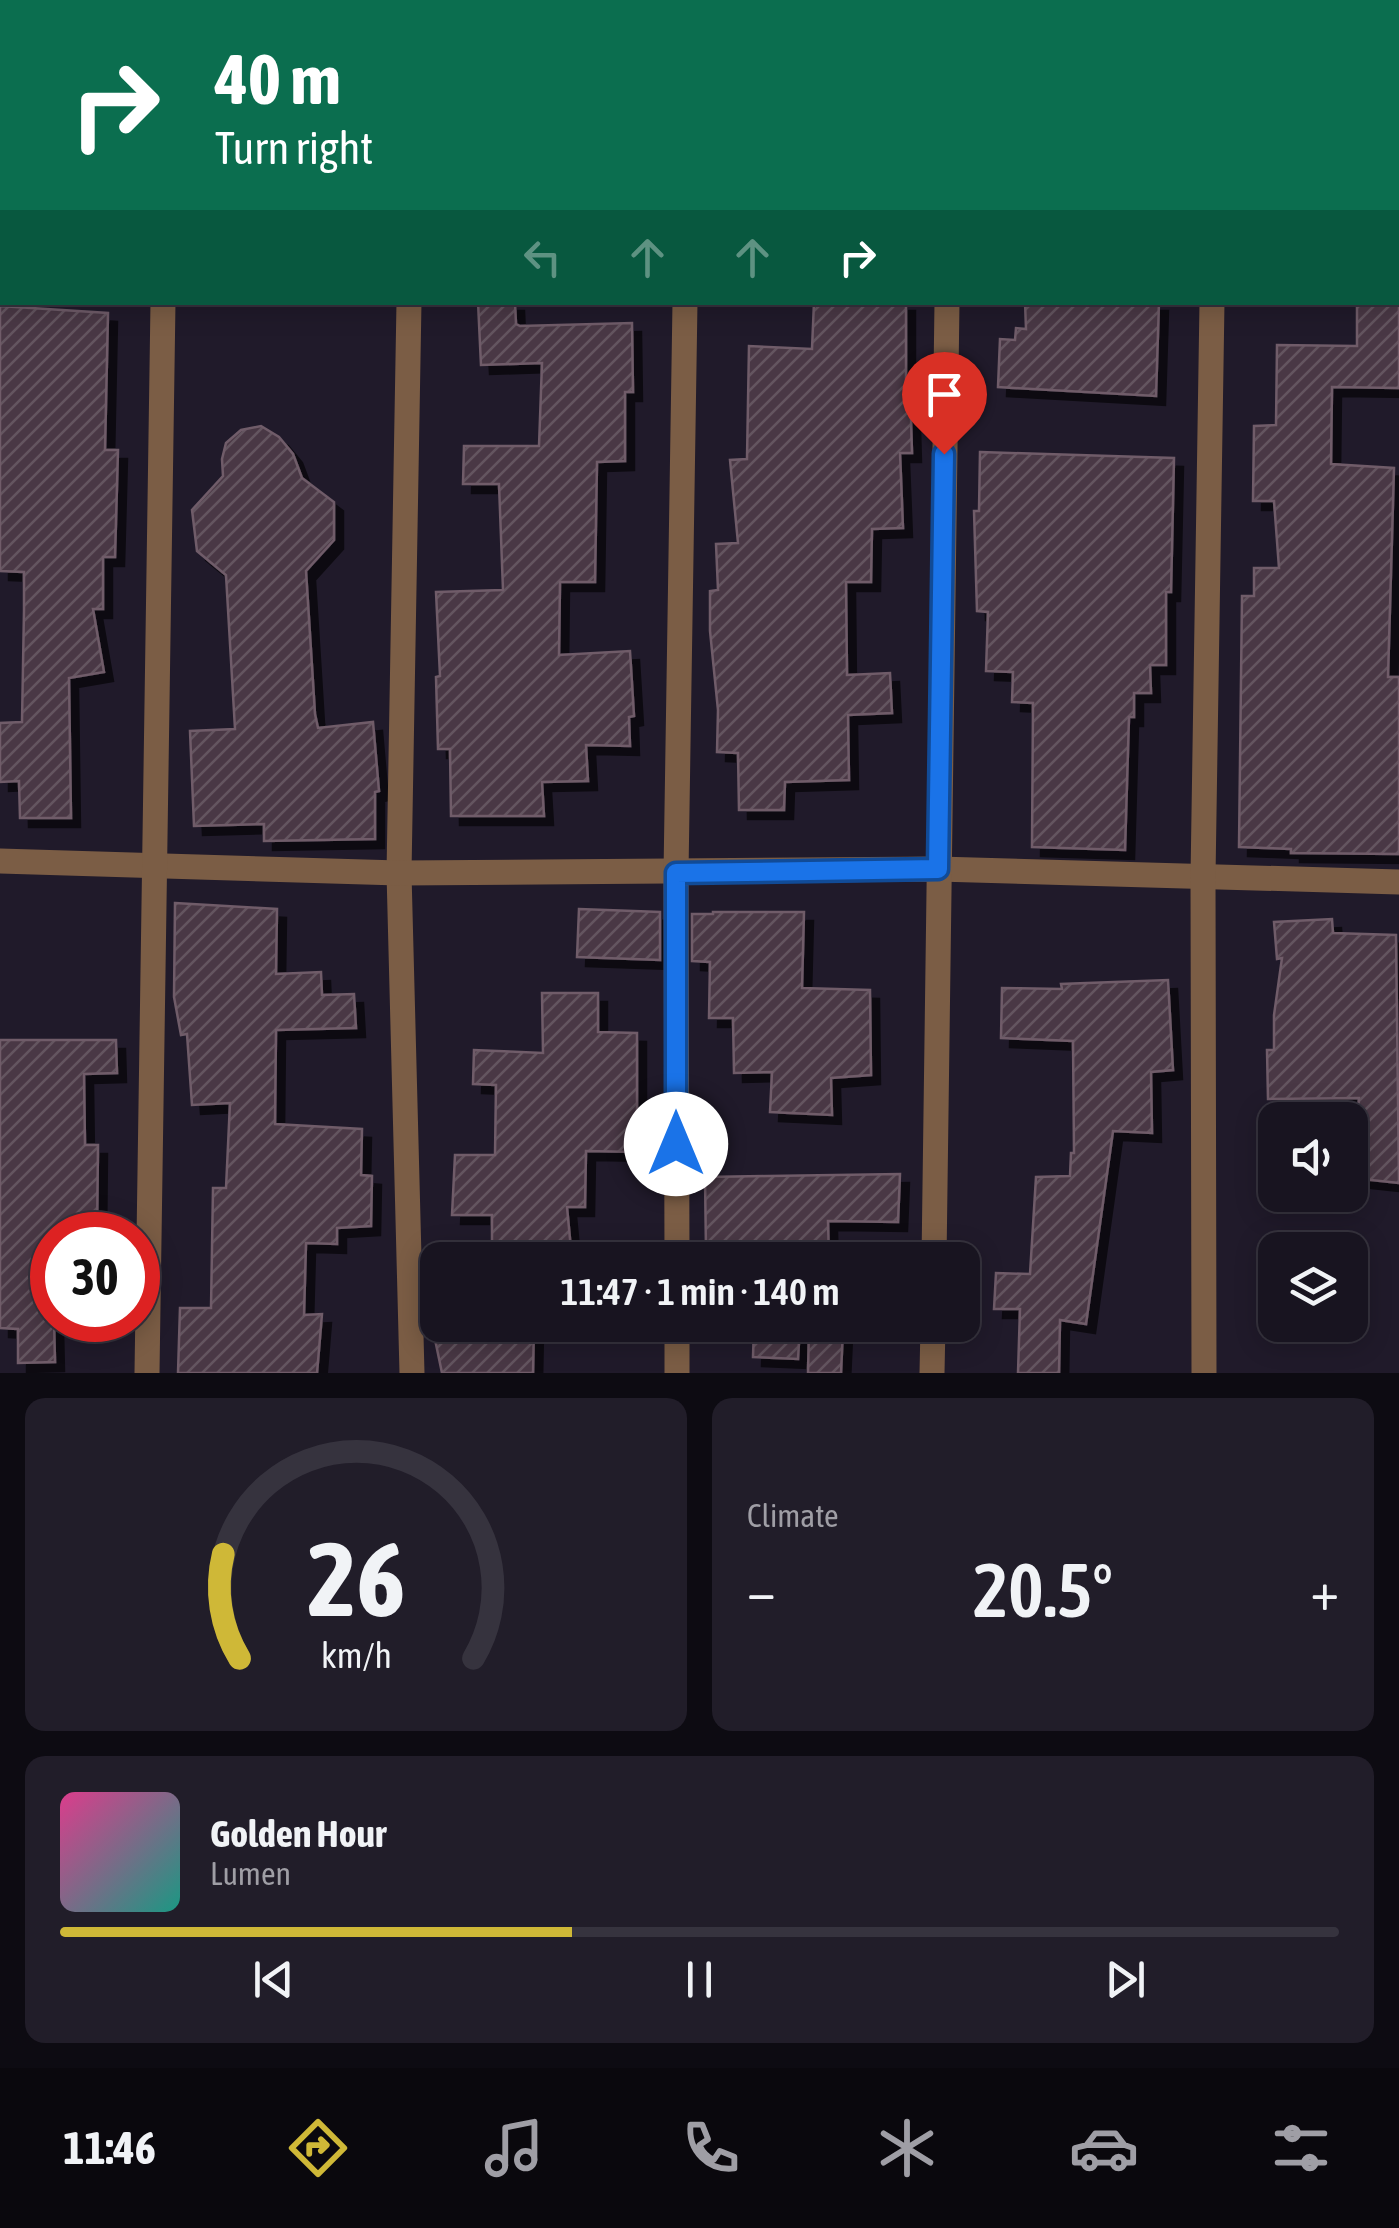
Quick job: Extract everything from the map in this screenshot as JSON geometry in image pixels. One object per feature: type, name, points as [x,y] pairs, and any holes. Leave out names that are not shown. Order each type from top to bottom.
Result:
[{"type":"street","points":[[148,1373],[163,305]]},
{"type":"street","points":[[408,305],[399,873],[412,1373]]},
{"type":"street","points":[[676,1242],[676,873],[685,305]]},
{"type":"street","points":[[934,1242],[947,305]]},
{"type":"street","points":[[1204,1373],[1203,877],[1212,305]]},
{"type":"street","points":[[0,861],[399,873],[938,869],[1399,882]]},
{"type":"street","points":[[677,1342],[677,1373]]},
{"type":"street","points":[[932,1373],[933,1342]]},
{"type":"building","points":[[478,305],[515,305],[516,324],[520,326],[632,323],[633,392],[625,392],[625,461],[597,462],[595,582],[560,582],[559,655],[630,651],[634,716],[629,717],[630,746],[586,745],[588,781],[542,782],[544,816],[451,816],[450,749],[438,749],[436,592],[503,590],[499,484],[463,484],[464,446],[539,446],[542,363],[481,365]]},
{"type":"building","points":[[814,305],[906,305],[906,385],[910,385],[912,453],[900,453],[903,528],[872,529],[871,582],[846,582],[847,675],[890,673],[892,713],[848,715],[849,780],[785,782],[784,810],[739,810],[738,753],[717,752],[718,710],[710,631],[710,591],[718,590],[716,544],[738,543],[730,460],[747,459],[749,346],[812,349]]},
{"type":"building","points":[[1025,305],[1159,305],[1156,396],[998,387],[1000,339],[1015,340],[1016,328],[1026,329]]},
{"type":"building","points":[[1357,305],[1399,305],[1399,388],[1332,387],[1331,464],[1394,468],[1388,677],[1399,677],[1399,854],[1291,853],[1291,849],[1239,847],[1242,596],[1254,596],[1254,568],[1279,568],[1274,501],[1253,501],[1254,426],[1276,425],[1277,345],[1357,346]]},
{"type":"building","points":[[0,306],[108,313],[105,450],[118,450],[115,557],[103,557],[103,609],[93,609],[104,672],[69,678],[71,818],[20,818],[19,781],[0,782],[0,723],[22,722],[24,572],[0,571]]},
{"type":"building","points":[[261,426],[279,437],[293,454],[302,478],[334,502],[334,540],[306,571],[315,714],[318,728],[373,722],[379,791],[375,792],[375,839],[264,841],[264,824],[194,826],[190,731],[235,729],[226,575],[197,551],[192,510],[223,476],[226,443],[241,430]]},
{"type":"building","points":[[980,452],[1174,458],[1166,665],[1150,665],[1151,693],[1134,693],[1134,717],[1129,717],[1125,850],[1032,847],[1033,703],[1012,702],[1013,672],[986,671],[988,612],[977,611],[974,511],[979,511]]},
{"type":"building","points":[[175,903],[277,909],[276,974],[321,972],[322,995],[354,994],[356,1028],[276,1030],[275,1124],[362,1129],[361,1175],[372,1176],[371,1226],[337,1228],[337,1244],[306,1243],[304,1315],[322,1314],[317,1373],[178,1373],[180,1308],[211,1308],[213,1188],[226,1188],[230,1103],[192,1105],[187,1034],[181,1035],[174,997]]},
{"type":"building","points":[[579,909],[660,912],[660,960],[577,957]]},
{"type":"building","points":[[804,912],[802,988],[870,990],[871,1075],[831,1078],[832,1115],[770,1112],[772,1072],[734,1073],[733,1018],[709,1018],[710,962],[692,961],[692,914]]},
{"type":"building","points":[[1332,919],[1333,933],[1396,935],[1399,1183],[1368,1180],[1368,1102],[1359,1102],[1359,1098],[1268,1099],[1267,1050],[1274,1050],[1274,1015],[1282,958],[1277,959],[1274,922]]},
{"type":"building","points":[[1168,980],[1173,1070],[1151,1072],[1152,1133],[1113,1131],[1086,1324],[1060,1320],[1059,1373],[1018,1373],[1020,1309],[994,1309],[996,1273],[1030,1274],[1036,1177],[1070,1176],[1074,1153],[1073,1041],[1001,1038],[1002,988],[1062,989],[1061,984]]},
{"type":"building","points":[[542,993],[598,993],[598,1032],[637,1033],[637,1152],[586,1151],[585,1207],[567,1207],[570,1242],[492,1242],[492,1215],[452,1215],[455,1155],[495,1155],[496,1085],[473,1084],[474,1050],[543,1053]]},
{"type":"building","points":[[0,1040],[116,1040],[117,1073],[84,1074],[85,1145],[98,1145],[97,1212],[30,1212],[30,1342],[55,1342],[55,1362],[18,1363],[18,1329],[0,1328]]},
{"type":"building","points":[[900,1174],[898,1222],[828,1221],[829,1242],[706,1242],[705,1177]]},
{"type":"building","points":[[436,1342],[534,1342],[533,1373],[442,1373]]},
{"type":"building","points":[[753,1342],[799,1342],[798,1359],[753,1357]]},
{"type":"building","points":[[809,1342],[842,1342],[841,1373],[808,1373]]},
{"type":"route","points":[[676,1144],[676,873],[938,869],[944,454]]}]
